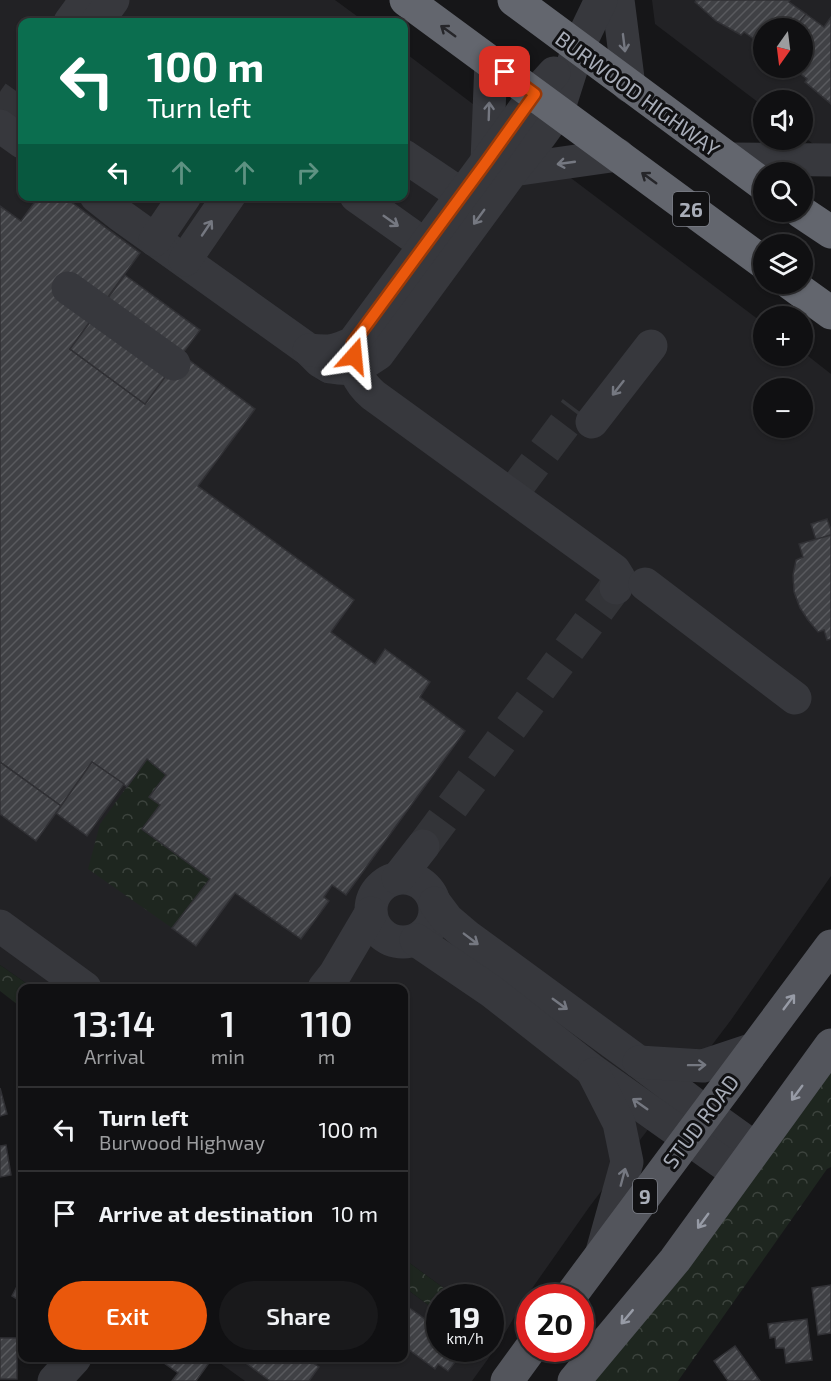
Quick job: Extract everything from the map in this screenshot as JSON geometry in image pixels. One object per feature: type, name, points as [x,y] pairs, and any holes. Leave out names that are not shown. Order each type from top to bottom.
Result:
[{"type":"highway","name":"26","points":[[406,0],[753,255]]},
{"type":"highway","name":"BURWOOD HIGHWAY","points":[[513,0],[753,177]]},
{"type":"highway","points":[[813,220],[831,232]]},
{"type":"highway","points":[[805,294],[831,313]]},
{"type":"main road","name":"STUD ROAD","points":[[580,1284],[831,946]]},
{"type":"main road","points":[[574,1381],[665,1272],[831,1045]]},
{"type":"main road","points":[[507,1381],[521,1362]]},
{"type":"street","points":[[73,18],[86,0]]},
{"type":"street","points":[[100,18],[114,0]]},
{"type":"street","points":[[103,201],[309,350],[320,361],[338,369],[354,356],[425,245],[462,195],[540,136],[547,102],[578,48],[601,0]]},
{"type":"street","points":[[618,0],[629,86]]},
{"type":"street","points":[[354,356],[378,354],[500,166],[490,62]]},
{"type":"street","points":[[0,126],[18,139]]},
{"type":"street","points":[[500,166],[618,155]]},
{"type":"street","points":[[408,159],[462,195]]},
{"type":"street","points":[[729,159],[831,160]]},
{"type":"street","points":[[155,240],[182,201]]},
{"type":"street","points":[[185,260],[225,201]]},
{"type":"street","points":[[363,201],[425,245]]},
{"type":"street","points":[[68,288],[174,364]]},
{"type":"street","points":[[584,415],[639,344]]},
{"type":"street","points":[[354,356],[362,384],[373,395],[614,570],[619,578],[630,586],[680,610],[795,698]]},
{"type":"street","points":[[697,1125],[639,1062],[467,936],[447,919],[419,889],[389,881],[375,894],[371,903],[373,922],[386,937],[395,941],[410,941],[491,991],[593,1071],[697,1125],[746,1161]]},
{"type":"street","points":[[329,981],[424,935],[434,921],[436,912],[419,889]]},
{"type":"street","points":[[329,981],[371,913]]},
{"type":"street","points":[[0,926],[80,984]]},
{"type":"street","points":[[639,1062],[703,1066],[754,1049]]},
{"type":"street","points":[[593,1071],[619,1123],[627,1161],[602,1254]]},
{"type":"street","points":[[54,1381],[71,1362]]},
{"type":"shaded area","points":[[0,0],[335,0],[360,18],[18,18],[18,201],[408,201],[408,55],[753,315],[753,366],[813,366],[813,360],[831,374],[831,876],[731,1020],[590,1206],[535,1284],[516,1284],[516,1314],[505,1333],[504,1284],[438,1284],[408,1262],[408,984],[27,984],[0,965]]},
{"type":"shaded area","points":[[652,0],[831,0],[831,158],[813,144],[813,90],[753,90],[753,98],[655,24]]},
{"type":"shaded area","points":[[408,1290],[426,1303],[426,1362],[486,1362],[472,1381],[245,1381],[219,1362],[408,1362]]},
{"type":"green space","points":[[147,759],[166,775],[149,796],[160,805],[142,830],[210,879],[172,928],[88,869],[100,824]]},
{"type":"green space","points":[[0,965],[27,984],[18,984],[18,1005],[0,991]]},
{"type":"green space","points":[[831,1044],[831,1167],[827,1169],[678,1381],[574,1381],[588,1362],[594,1362],[594,1355]]},
{"type":"green space","points":[[408,1262],[438,1284],[426,1284],[426,1303],[408,1290]]},
{"type":"building","points":[[696,0],[790,0],[789,2],[806,14],[803,18],[753,18],[753,38],[744,32],[741,35],[716,21],[695,2]]},
{"type":"building","points":[[831,17],[831,104],[805,82],[813,78],[813,19],[824,27]]},
{"type":"building","points":[[35,201],[70,201],[140,253],[70,349],[145,404],[181,354],[255,409],[198,486],[354,600],[331,632],[375,664],[385,649],[430,682],[420,697],[465,731],[346,895],[332,885],[324,897],[329,901],[301,939],[235,893],[196,946],[172,928],[210,879],[142,829],[160,805],[149,797],[166,775],[147,759],[127,787],[92,762],[61,806],[0,762],[0,206],[21,221]]},
{"type":"building","points":[[125,275],[200,330],[145,404],[70,349]]},
{"type":"building","points":[[827,519],[831,535],[816,540],[811,524]]},
{"type":"building","points":[[831,535],[831,639],[827,640],[824,630],[818,632],[800,608],[794,592],[793,575],[796,560],[803,557],[799,544]]},
{"type":"building","points":[[0,762],[61,806],[36,841],[0,814]]},
{"type":"building","points":[[92,762],[124,784],[87,836],[56,813]]},
{"type":"building","points":[[0,1088],[7,1114],[0,1116]]},
{"type":"building","points":[[6,1145],[11,1175],[0,1177],[0,1146]]},
{"type":"building","points":[[18,1285],[18,1300],[12,1296]]},
{"type":"building","points":[[831,1285],[831,1333],[818,1335],[812,1288]]},
{"type":"building","points":[[408,1307],[426,1320],[426,1362],[455,1362],[448,1371],[438,1364],[435,1369],[408,1349]]},
{"type":"building","points":[[807,1319],[812,1360],[786,1363],[784,1348],[776,1348],[775,1337],[770,1338],[768,1324]]},
{"type":"building","points":[[0,1338],[17,1338],[17,1379],[0,1379]]},
{"type":"building","points":[[735,1346],[760,1381],[728,1381],[714,1361]]},
{"type":"building","points":[[163,1362],[210,1362],[196,1381],[172,1381],[178,1373]]},
{"type":"building","points":[[244,1362],[312,1362],[319,1367],[309,1381],[270,1381]]},
{"type":"tunnel","points":[[0,120],[18,95]]},
{"type":"tunnel","points":[[515,490],[576,409]]},
{"type":"tunnel","points":[[423,846],[627,571]]},
{"type":"route","points":[[354,356],[353,343],[535,94],[505,72]]}]
